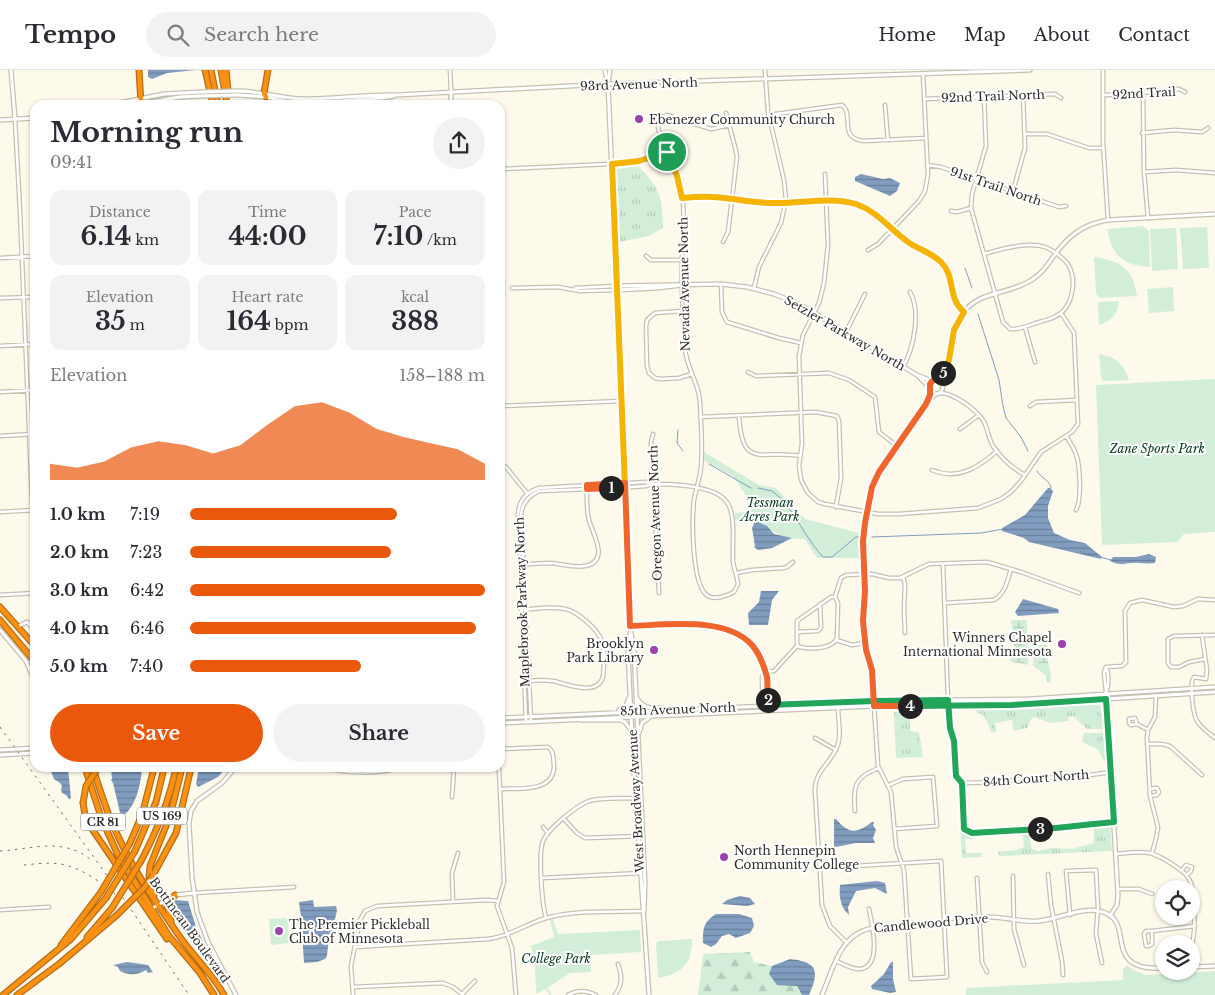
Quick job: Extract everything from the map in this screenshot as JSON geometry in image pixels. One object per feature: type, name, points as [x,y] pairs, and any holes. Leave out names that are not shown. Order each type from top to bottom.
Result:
[{"type":"highway","points":[[139,70],[141,100]]},
{"type":"highway","points":[[205,70],[212,100]]},
{"type":"highway","points":[[211,70],[217,100]]},
{"type":"highway","points":[[221,70],[226,100]]},
{"type":"highway","points":[[226,70],[227,100]]},
{"type":"highway","points":[[265,95],[268,70]]},
{"type":"highway","points":[[0,607],[30,640]]},
{"type":"highway","points":[[0,620],[30,656]]},
{"type":"highway","points":[[12,633],[19,626]]},
{"type":"highway","name":"Bottineau Boulevard","points":[[87,772],[94,799],[118,855],[151,909],[184,955],[200,973],[214,995]]},
{"type":"highway","name":"Bottineau Boulevard","points":[[94,772],[108,815],[138,874],[182,939],[213,977],[224,995]]},
{"type":"highway","points":[[95,772],[86,786],[83,803],[85,815],[90,826],[157,926],[167,939],[184,955]]},
{"type":"highway","points":[[51,957],[101,892],[130,844],[142,815],[153,772]]},
{"type":"highway","name":"US 169","points":[[3,995],[51,957],[81,929],[106,898],[135,851],[156,802],[163,772]]},
{"type":"highway","name":"US 169","points":[[17,995],[60,964],[98,926],[112,908],[155,834],[166,806],[175,772]]},
{"type":"highway","points":[[155,898],[149,878],[150,866],[170,816],[181,772]]},
{"type":"highway","points":[[60,964],[117,915],[154,875],[176,833],[190,772]]},
{"type":"highway","points":[[172,924],[167,906],[175,895]]},
{"type":"street","points":[[11,70],[22,256],[30,449]]},
{"type":"street","points":[[450,70],[451,100]]},
{"type":"street","name":"West Broadway Avenue","points":[[605,70],[608,84],[622,401],[630,628],[628,653],[631,717],[649,995]]},
{"type":"street","name":"West Broadway Avenue","points":[[608,84],[610,70]]},
{"type":"street","points":[[754,288],[759,267],[781,223],[786,203],[784,180],[769,115],[765,70]]},
{"type":"street","name":"93rd Avenue North","points":[[145,100],[176,92],[200,94],[238,93],[296,98],[324,98],[365,94],[397,95],[608,84],[923,72],[1030,70]]},
{"type":"street","points":[[1103,70],[1103,148],[1108,220]]},
{"type":"street","points":[[868,250],[875,246],[922,196],[927,180],[923,72]]},
{"type":"street","name":"92nd Trail","points":[[1104,95],[1179,89],[1185,92]]},
{"type":"street","points":[[1143,93],[1142,133],[1148,218]]},
{"type":"street","name":"92nd Trail North","points":[[925,99],[1055,94],[1061,98]]},
{"type":"street","name":"93rd Avenue North","points":[[265,95],[283,100]]},
{"type":"street","name":"93rd Avenue North","points":[[363,100],[397,95]]},
{"type":"street","points":[[984,96],[987,142],[971,199],[971,208],[1004,325],[1010,329],[1016,329],[1050,319],[1061,314],[1068,305],[1072,296],[1072,274],[1067,263],[1045,247],[1018,246],[984,254]]},
{"type":"street","points":[[1012,191],[1024,155],[1023,96]]},
{"type":"street","points":[[769,115],[842,105],[846,108],[848,130],[852,137],[864,141],[926,138]]},
{"type":"street","points":[[885,105],[888,140]]},
{"type":"street","points":[[723,242],[728,232],[736,152],[726,113]]},
{"type":"street","name":"Nevada Avenue North","points":[[730,125],[711,129],[667,115],[661,117],[658,126],[677,176],[682,198],[685,353],[699,391],[702,458],[693,518],[696,568],[701,586],[705,593],[712,597],[731,594],[738,587],[736,573]]},
{"type":"street","points":[[0,120],[30,118]]},
{"type":"street","points":[[1142,133],[1174,130],[1202,132],[1208,128]]},
{"type":"street","points":[[1025,134],[1047,134],[1089,148],[1103,148]]},
{"type":"street","points":[[505,169],[612,164],[639,161],[667,152]]},
{"type":"street","name":"91st Trail North","points":[[927,165],[941,167],[1059,207],[1066,206]]},
{"type":"street","points":[[1144,172],[1176,170],[1215,173]]},
{"type":"street","points":[[825,174],[828,245],[824,283],[819,303],[806,326],[801,343],[799,374],[802,444],[798,466],[801,480],[813,498],[836,507],[892,514],[974,509],[1005,496],[1016,487],[1041,452],[1074,430],[1078,424],[1074,333],[1061,314]]},
{"type":"street","points":[[682,198],[713,197],[767,203],[826,201],[845,202],[863,207],[879,217],[911,244],[940,262],[950,276],[955,302],[964,312]]},
{"type":"street","points":[[951,210],[957,212],[971,208]]},
{"type":"street","points":[[819,868],[902,864],[941,862],[947,977],[911,979],[905,874],[902,864],[896,846],[892,796],[889,785],[879,768],[872,670],[865,644],[863,536],[872,487],[879,472],[931,397],[939,394],[944,385],[954,330],[964,312],[978,299],[1032,281],[1044,270],[1068,238],[1078,230],[1095,223],[1108,220],[1215,214]]},
{"type":"street","points":[[0,258],[30,256]]},
{"type":"street","points":[[646,256],[651,260],[682,260]]},
{"type":"street","name":"Setzler Parkway North","points":[[616,288],[662,284],[721,284],[754,288],[788,299],[917,375],[933,380]]},
{"type":"street","points":[[721,284],[722,312],[727,322],[801,343]]},
{"type":"street","points":[[512,288],[616,288]]},
{"type":"street","points":[[903,367],[911,352],[915,335],[914,299],[910,292]]},
{"type":"street","points":[[846,332],[865,294]]},
{"type":"street","points":[[0,298],[30,297]]},
{"type":"street","points":[[683,311],[655,313],[649,317],[646,326],[649,373],[655,378],[679,378],[692,374]]},
{"type":"street","points":[[1025,326],[1035,362]]},
{"type":"street","points":[[0,346],[30,345]]},
{"type":"street","points":[[938,380],[946,369]]},
{"type":"street","points":[[748,372],[756,376],[836,374],[875,397],[879,432],[897,446]]},
{"type":"street","name":"Setzler Parkway North","points":[[917,375],[929,388]]},
{"type":"street","points":[[926,404],[930,395],[929,388],[933,380],[938,380],[944,385],[951,396],[979,415],[997,451],[1010,465],[1025,475]]},
{"type":"street","points":[[929,388],[933,394],[951,396]]},
{"type":"street","points":[[0,392],[28,390]]},
{"type":"street","points":[[1030,406],[1036,402],[1077,400]]},
{"type":"street","points":[[505,406],[622,401]]},
{"type":"street","points":[[700,417],[820,412],[837,416],[839,421],[841,478],[836,507]]},
{"type":"street","points":[[960,429],[979,415]]},
{"type":"street","points":[[739,416],[740,438],[750,451],[760,455],[789,454],[800,456]]},
{"type":"street","points":[[0,436],[29,434]]},
{"type":"street","name":"Oregon Avenue North","points":[[653,434],[651,442],[659,593]]},
{"type":"street","points":[[1066,436],[1077,455],[1079,464],[1079,501],[1076,510]]},
{"type":"street","points":[[932,470],[940,473],[966,472],[978,466],[997,451]]},
{"type":"street","points":[[506,467],[529,495],[539,491],[646,482],[653,484],[677,484],[718,494],[725,499],[731,512],[736,573],[783,568],[793,562]]},
{"type":"street","points":[[522,564],[550,563],[584,566],[594,560],[598,547],[596,536],[589,521],[587,487]]},
{"type":"street","name":"Maplebrook Parkway North","points":[[529,495],[521,501],[518,514],[526,610],[529,722]]},
{"type":"street","points":[[0,512],[30,510]]},
{"type":"street","points":[[798,646],[800,648],[829,646],[836,640],[838,603],[835,597],[843,577],[877,574],[892,578],[903,577],[926,565],[987,562],[1011,568],[1080,593]]},
{"type":"street","name":"Maplebrook Parkway North","points":[[522,564],[521,610],[527,681]]},
{"type":"street","points":[[943,564],[950,731],[954,741],[956,776],[962,783],[964,826],[966,832],[984,833],[1066,828],[1085,824],[1114,822]]},
{"type":"street","points":[[945,603],[994,600],[1005,589],[1011,568]]},
{"type":"street","points":[[903,577],[905,588],[905,633]]},
{"type":"street","points":[[0,595],[30,593]]},
{"type":"street","points":[[798,646],[797,621],[829,598],[835,597]]},
{"type":"street","points":[[1110,916],[1117,905],[1118,889],[1104,673],[1106,667],[1122,666],[1126,662],[1125,611],[1130,603],[1142,600],[1174,607],[1184,606],[1198,599],[1215,600]]},
{"type":"street","points":[[796,632],[818,630],[821,628],[820,604]]},
{"type":"street","points":[[521,610],[560,608],[576,612],[598,635],[602,643],[603,677],[596,687],[578,687],[552,681],[527,681]]},
{"type":"street","points":[[19,626],[27,622],[30,625]]},
{"type":"street","points":[[630,628],[686,624],[728,630],[741,636],[752,644],[760,656],[767,677],[766,711]]},
{"type":"street","name":"West Broadway Avenue","points":[[630,628],[633,643],[645,873],[646,904],[644,911]]},
{"type":"street","points":[[0,630],[26,661],[30,670]]},
{"type":"street","points":[[1202,635],[1207,670],[1206,679],[1194,677],[1191,688],[1196,720],[1215,738]]},
{"type":"street","points":[[1205,659],[1173,668],[1168,663],[1167,641],[1169,637],[1174,636],[1215,635]]},
{"type":"street","points":[[836,640],[852,645],[865,644]]},
{"type":"street","points":[[764,672],[774,670],[798,646]]},
{"type":"street","name":"85th Avenue North","points":[[505,718],[874,701],[1029,699],[1215,687]]},
{"type":"street","points":[[635,692],[638,701],[646,708],[710,706],[719,708]]},
{"type":"street","name":"85th Avenue North","points":[[505,723],[874,706],[1029,704],[1215,692]]},
{"type":"street","points":[[617,712],[627,705],[630,693]]},
{"type":"street","points":[[1152,853],[1158,827],[1150,796],[1147,744],[1148,730],[1155,717],[1156,695]]},
{"type":"street","points":[[1029,699],[1029,704]]},
{"type":"street","points":[[822,995],[846,942],[830,926],[824,912],[821,897],[815,786],[820,771],[836,750],[839,737],[838,708]]},
{"type":"street","points":[[638,750],[640,725],[646,719],[653,716]]},
{"type":"street","points":[[578,719],[583,721],[620,720],[627,724],[632,732]]},
{"type":"street","points":[[1136,724],[1148,730]]},
{"type":"street","points":[[815,738],[836,750]]},
{"type":"street","points":[[1147,744],[1170,746],[1202,775]]},
{"type":"street","points":[[500,788],[541,786],[549,782],[554,769],[553,753],[548,747],[505,749]]},
{"type":"street","points":[[0,750],[30,748]]},
{"type":"street","points":[[0,755],[30,753]]},
{"type":"street","points":[[855,811],[854,791],[858,782],[865,774],[879,768]]},
{"type":"street","points":[[232,772],[222,784],[201,797],[192,811],[189,823],[194,893],[205,936],[236,995]]},
{"type":"street","points":[[452,797],[454,772]]},
{"type":"street","points":[[499,772],[504,882],[498,901],[498,911],[512,948],[516,995]]},
{"type":"street","name":"84th Court North","points":[[962,783],[1003,782],[1026,778],[1076,777],[1111,772]]},
{"type":"street","points":[[889,785],[897,780],[933,777],[937,826],[894,829]]},
{"type":"street","points":[[1150,789],[1157,788],[1159,792],[1157,795],[1150,796]]},
{"type":"street","points":[[546,918],[541,847],[548,832],[580,805],[592,800],[636,798]]},
{"type":"street","points":[[564,819],[577,833],[585,838],[643,836]]},
{"type":"street","points":[[543,827],[548,832]]},
{"type":"street","points":[[453,902],[452,873],[458,853]]},
{"type":"street","points":[[1116,854],[1152,853],[1163,858],[1187,875],[1192,886],[1195,935]]},
{"type":"street","points":[[1182,871],[1186,865],[1192,867],[1187,875]]},
{"type":"street","points":[[1070,915],[1066,871],[1096,870],[1098,911],[1096,934],[1102,963]]},
{"type":"street","points":[[542,878],[645,873]]},
{"type":"street","points":[[1048,874],[1063,976]]},
{"type":"street","points":[[1013,876],[1014,929],[1024,965]]},
{"type":"street","points":[[977,878],[982,962],[987,972]]},
{"type":"street","points":[[151,909],[175,895],[294,887]]},
{"type":"street","points":[[1118,889],[1139,889],[1152,894]]},
{"type":"street","points":[[353,995],[352,966],[361,917],[365,911],[377,906],[498,901]]},
{"type":"street","points":[[0,910],[48,907]]},
{"type":"street","points":[[836,961],[856,969],[864,968],[870,964],[874,952],[869,909]]},
{"type":"street","points":[[355,947],[488,939],[508,935],[546,918],[572,914],[644,911]]},
{"type":"street","name":"Candlewood Drive","points":[[846,942],[856,934],[872,928],[944,924],[980,917],[1032,921],[1087,911],[1098,911]]},
{"type":"street","points":[[1098,911],[1110,916],[1119,927],[1122,949],[1131,962],[1141,968],[1155,968]]},
{"type":"street","points":[[1152,931],[1152,944],[1146,946],[1144,934],[1146,932],[1152,931],[1195,926]]},
{"type":"street","points":[[615,995],[621,983],[621,973],[618,964]]},
{"type":"street","points":[[1200,967],[1215,966]]},
{"type":"street","points":[[353,987],[438,982],[450,984],[463,995],[475,981]]},
{"type":"street","points":[[568,995],[581,991],[596,995]]},
{"type":"green space","points":[[638,166],[656,187],[659,194],[663,228],[649,236],[619,242],[616,169]]},
{"type":"green space","points":[[1143,226],[1149,231],[1150,267],[1132,264],[1120,258],[1112,246],[1107,229]]},
{"type":"green space","points":[[1207,227],[1209,268],[1183,269],[1180,228]]},
{"type":"green space","points":[[1176,228],[1178,269],[1152,271],[1150,229]]},
{"type":"green space","points":[[1094,257],[1112,261],[1129,272],[1137,296],[1100,298],[1096,294]]},
{"type":"green space","points":[[1173,287],[1174,311],[1149,313],[1147,289]]},
{"type":"green space","points":[[1119,301],[1113,317],[1099,325],[1098,303]]},
{"type":"green space","points":[[1099,354],[1115,359],[1125,370],[1129,380],[1104,381],[1101,378]]},
{"type":"green space","name":"Zane Sports Park","points":[[1215,379],[1215,532],[1184,534],[1177,542],[1102,545],[1096,385]]},
{"type":"green space","name":"Tessman Acres Park","points":[[704,452],[759,485],[776,488],[805,519],[859,533],[859,558],[817,558],[805,539],[785,538],[753,520],[735,520],[735,513],[752,511],[747,497],[733,476],[703,460]]},
{"type":"green space","points":[[1011,620],[1027,620],[1028,665],[1009,661],[1015,654]]},
{"type":"green space","points":[[1034,645],[1047,645],[1047,657],[1051,675],[1050,683],[1047,682],[1046,675],[1033,666]]},
{"type":"green space","points":[[1100,703],[1103,729],[1087,729],[1073,716],[1068,717],[1069,721],[1051,723],[1034,717],[1027,728],[1014,731],[1012,720],[995,723],[996,732],[991,732],[983,715],[977,713],[976,710]]},
{"type":"green space","points":[[894,712],[910,712],[910,731],[919,732],[923,757],[896,758]]},
{"type":"green space","points":[[1084,733],[1104,733],[1107,763],[1097,749],[1082,742]]},
{"type":"green space","points":[[957,781],[959,785],[962,829],[965,833],[973,835],[973,839],[965,839],[966,853],[982,853],[982,857],[962,858]]},
{"type":"green space","points":[[1105,824],[1110,824],[1112,851],[999,856],[998,852],[1024,847],[1022,832],[1032,831],[1030,836],[1031,847],[1038,851],[1051,848],[1072,849],[1094,843],[1094,827],[1105,827]]},
{"type":"green space","name":"The Premier Pickleball Club of Minnesota","points":[[288,918],[289,943],[271,945],[269,919]]},
{"type":"green space","name":"College Park","points":[[550,919],[553,919],[558,934],[640,930],[641,952],[590,955],[591,972],[570,973],[547,988],[552,995],[545,989],[536,994],[535,962],[531,946],[554,937]]},
{"type":"green space","points":[[692,939],[690,955],[684,966],[673,974],[658,978],[656,944],[658,941]]},
{"type":"green space","points":[[750,952],[754,962],[772,966],[769,974],[777,984],[797,986],[802,995],[698,995],[703,954]]},
{"type":"green space","points":[[1127,965],[1133,970],[1146,975],[1155,974],[1155,980],[1200,980],[1200,972],[1215,971],[1215,995],[966,995],[966,988],[1123,980],[1123,969]]},
{"type":"water","points":[[148,70],[196,70],[167,73],[152,79],[148,77]]},
{"type":"water","points":[[861,174],[883,179],[890,178],[900,183],[897,191],[890,196],[855,181],[855,177]]},
{"type":"water","points":[[1048,488],[1053,491],[1048,506],[1048,518],[1054,533],[1070,540],[1085,543],[1102,557],[1101,559],[1029,542],[1024,538],[1002,531],[1002,528],[1025,515]]},
{"type":"water","points":[[755,521],[767,526],[774,534],[792,538],[772,548],[758,550],[754,547],[752,528]]},
{"type":"water","points":[[1149,554],[1156,557],[1155,563],[1121,564],[1110,561],[1113,557],[1136,557]]},
{"type":"water","points":[[761,591],[779,591],[772,600],[768,625],[749,625],[748,613],[759,602]]},
{"type":"water","points":[[1023,599],[1058,609],[1059,613],[1018,616],[1015,612]]},
{"type":"water","points":[[51,772],[68,772],[71,798],[69,799],[62,793],[62,786],[54,779]]},
{"type":"water","points":[[111,772],[141,772],[139,788],[134,802],[121,817],[111,780]]},
{"type":"water","points":[[198,772],[222,772],[218,777],[198,787],[196,784]]},
{"type":"water","points":[[834,819],[853,831],[874,822],[873,825],[876,830],[873,838],[875,843],[834,846]]},
{"type":"water","points":[[877,881],[885,883],[887,894],[875,888],[856,891],[848,907],[849,915],[841,901],[840,885]]},
{"type":"water","points":[[740,896],[750,898],[755,904],[747,906],[722,904],[727,900]]},
{"type":"water","points":[[174,900],[188,901],[196,927],[216,969],[212,968],[175,917],[171,909]]},
{"type":"water","points":[[313,900],[314,907],[336,906],[337,911],[327,956],[325,959],[317,962],[304,963],[299,902]]},
{"type":"water","points":[[716,914],[739,914],[752,918],[754,926],[750,933],[736,938],[729,934],[722,936],[711,947],[703,943],[704,930],[708,920]]},
{"type":"water","points":[[790,959],[806,962],[814,969],[814,979],[809,995],[802,995],[797,986],[777,985],[769,974],[772,966]]},
{"type":"water","points":[[127,962],[148,965],[153,972],[148,973],[146,970],[137,974],[127,974],[113,965]]},
{"type":"water","points":[[891,962],[893,962],[893,979],[896,992],[890,993],[872,989],[871,986],[884,974]]},
{"type":"waterway","points":[[965,268],[972,288]]},
{"type":"waterway","points":[[978,314],[999,380],[1006,418],[1021,437],[1028,451]]},
{"type":"waterway","points":[[678,430],[677,443],[683,451]]},
{"type":"waterway","points":[[709,464],[751,488]]},
{"type":"waterway","points":[[1037,471],[1049,483],[1050,489]]},
{"type":"waterway","points":[[758,488],[772,491],[784,501]]},
{"type":"waterway","points":[[788,507],[823,557],[832,557],[858,537]]},
{"type":"waterway","points":[[872,537],[981,533],[1003,529]]},
{"type":"waterway","points":[[1100,557],[1111,560]]},
{"type":"railway","points":[[0,727],[30,769]]},
{"type":"railway","points":[[32,772],[126,902],[189,995]]},
{"type":"railway","points":[[0,851],[47,846],[59,847],[80,853],[91,860]]},
{"type":"railway","points":[[24,865],[42,863],[67,865],[89,875],[115,894]]},
{"type":"place","name":"Ebenezer Community Church","points":[[639,119]]},
{"type":"place","name":"Winners Chapel International Minnesota","points":[[1062,644]]},
{"type":"place","name":"Brooklyn Park Library","points":[[654,650]]},
{"type":"place","name":"North Hennepin Community College","points":[[724,857]]},
{"type":"place","name":"The Premier Pickleball Club of Minnesota","points":[[279,931]]},
{"type":"route","points":[[667,152],[630,163],[612,164],[616,290],[623,412],[624,470],[625,483],[625,487],[587,489],[587,485],[625,483],[630,626],[686,624],[722,628],[735,632],[752,644],[760,656],[767,677],[768,705],[874,701],[948,700],[948,705],[948,709],[950,731],[954,738],[956,776],[962,783],[964,829],[966,832],[984,833],[1009,830],[1071,828],[1085,824],[1114,822],[1106,699],[1012,705],[993,705],[971,705],[948,705],[931,705],[874,706],[874,701],[874,697],[872,670],[866,650],[863,621],[865,591],[863,541],[865,523],[872,487],[879,472],[926,404],[930,395],[931,382],[938,380],[948,365],[954,330],[964,312],[953,298],[948,271],[936,258],[901,237],[886,222],[872,212],[854,204],[836,201],[771,203],[713,197],[682,198],[681,188],[667,152]]}]
